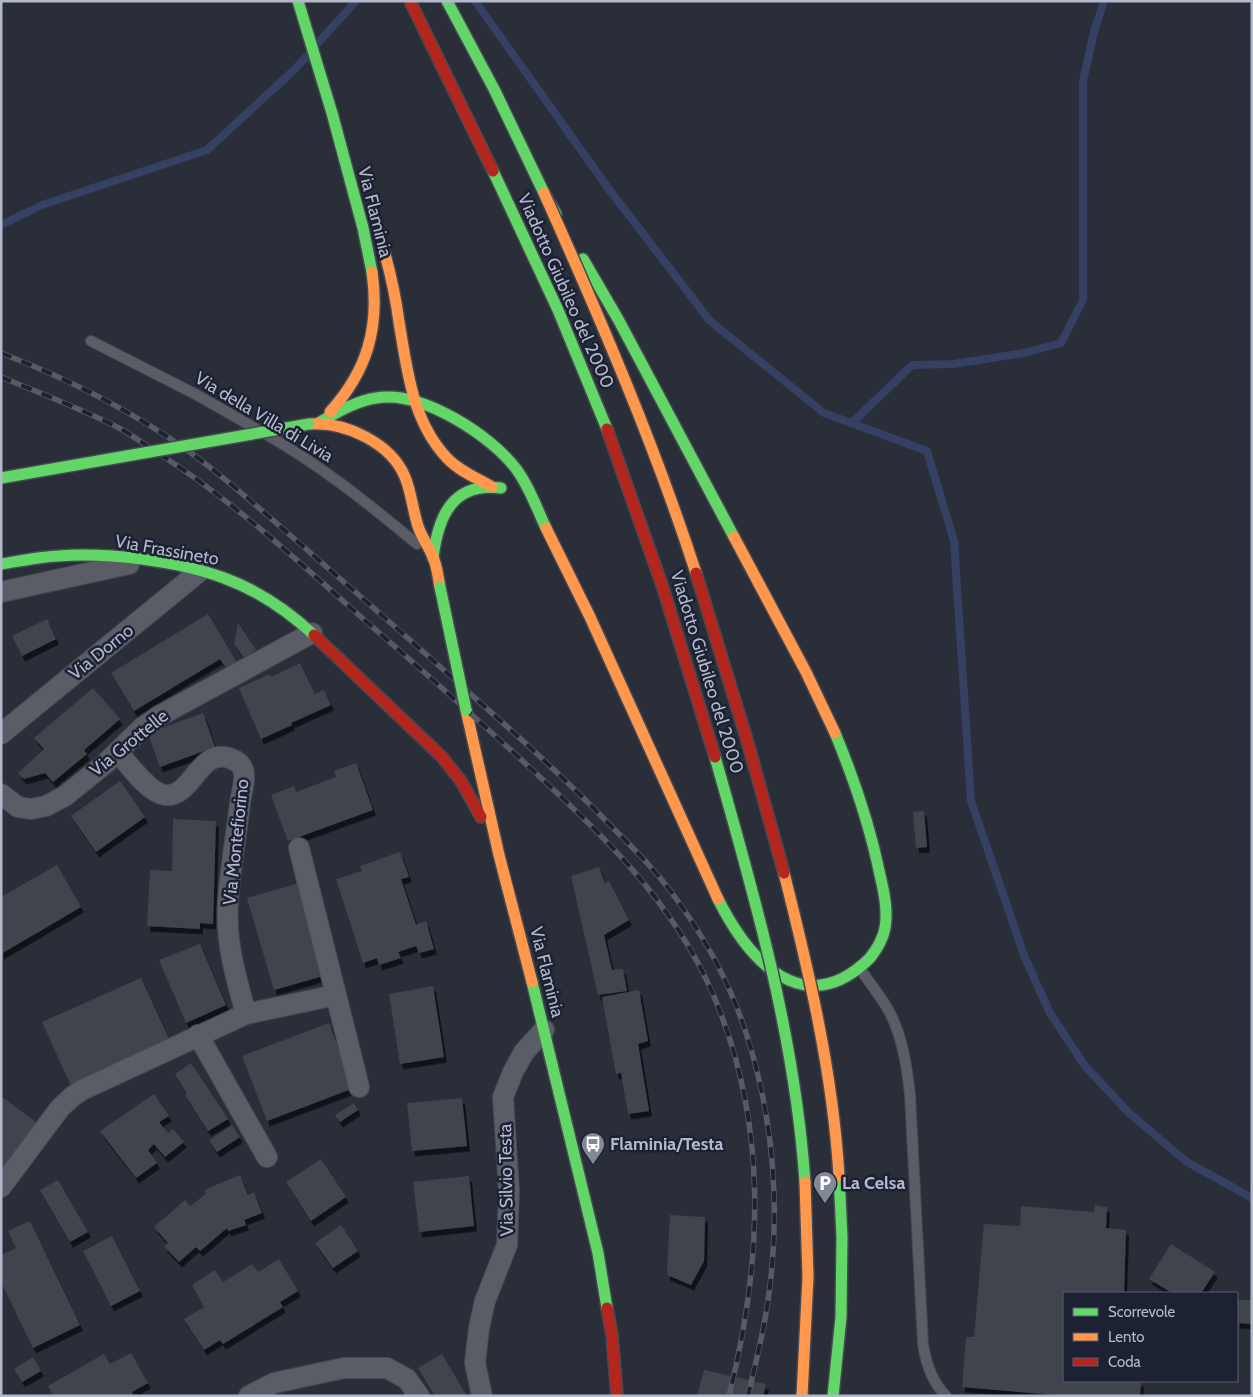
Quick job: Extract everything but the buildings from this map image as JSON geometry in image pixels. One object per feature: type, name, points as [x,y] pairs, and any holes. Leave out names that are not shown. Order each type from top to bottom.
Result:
[{"type":"main road","name":"Via Flaminia","points":[[298,1],[324,85],[355,198],[373,275],[373,324],[364,361],[354,385],[314,423]]},
{"type":"main road","name":"Viadotto Giubileo del 2000","points":[[410,1],[559,310],[589,383],[651,547],[720,775],[762,930],[786,1043],[799,1118],[807,1205],[809,1283],[802,1396]]},
{"type":"main road","name":"Viadotto Giubileo del 2000","points":[[447,1],[494,89],[544,193],[616,357],[680,524],[718,641],[786,880],[822,1044],[830,1088],[838,1153],[842,1230],[842,1301],[834,1396]]},
{"type":"main road","points":[[1,478],[314,423],[367,400],[385,397],[396,397],[415,402],[471,429],[502,455],[523,479],[542,522],[580,594],[710,882],[737,934],[772,970],[786,979],[806,986],[830,986],[843,981],[860,969],[870,958],[882,938],[885,928],[885,915],[883,891],[874,848],[856,790],[834,730],[806,672],[618,320],[544,193]]},
{"type":"main road","points":[[355,198],[374,225]]},
{"type":"main road","points":[[380,240],[394,293],[408,376],[424,426],[443,454],[461,469],[492,486],[502,488],[519,497],[542,522]]},
{"type":"main road","name":"Via Flaminia","points":[[314,423],[360,435],[384,450],[399,465],[408,487],[419,528],[433,558],[499,855],[544,1030],[605,1286],[612,1334],[617,1396]]},
{"type":"main road","name":"Via Flaminia","points":[[433,558],[440,520],[451,502],[460,495],[475,488],[492,486]]},
{"type":"main road","name":"Via Frassineto","points":[[1,564],[58,556],[104,556],[146,560],[200,571],[224,578],[256,592],[287,612],[312,633],[445,759],[467,790],[499,855]]},
{"type":"main road","points":[[461,725],[466,710]]},
{"type":"main road","points":[[420,734],[427,738],[440,740]]},
{"type":"street","points":[[1,592],[146,560]]},
{"type":"street","name":"Via Dorno","points":[[1,734],[200,571]]},
{"type":"street","name":"Via Grottelle","points":[[1,794],[18,807],[46,806],[65,796],[106,763],[142,728],[160,716],[312,633]]},
{"type":"street","name":"Via Montefiorino","points":[[118,752],[152,789],[164,795],[181,791],[188,785],[197,770],[213,759],[231,758],[239,762],[244,771],[228,903],[228,934],[233,968],[246,1014]]},
{"type":"street","points":[[299,848],[359,1087]]},
{"type":"street","points":[[1,1187],[60,1108],[73,1096],[198,1035],[246,1014],[336,995]]},
{"type":"street","name":"Via Silvio Testa","points":[[482,1396],[476,1363],[479,1328],[485,1301],[507,1245],[509,1192],[503,1097],[524,1052],[544,1030]]},
{"type":"street","points":[[198,1035],[267,1157]]},
{"type":"street","points":[[249,1396],[274,1383],[344,1368],[387,1368],[407,1379],[419,1396]]},
{"type":"lane","name":"Via della Villa di Livia","points":[[91,341],[197,395],[304,456],[372,506],[433,558]]},
{"type":"lane","points":[[860,969],[890,1014],[904,1054],[910,1095],[923,1344],[928,1368],[946,1396]]},
{"type":"waterway","points":[[317,44],[356,1]]},
{"type":"waterway","points":[[475,1],[608,188],[710,321],[824,413],[927,451],[954,541],[971,801],[1025,958],[1050,1013],[1085,1066],[1129,1113],[1187,1162],[1252,1198]]},
{"type":"waterway","points":[[852,423],[912,365],[953,364],[1024,353],[1061,343],[1083,300],[1083,81],[1094,32],[1104,1]]},
{"type":"waterway","points":[[1,225],[42,205],[207,150],[308,55]]},
{"type":"railway","points":[[1,353],[73,384],[143,421],[187,450],[227,481],[401,632],[545,761],[634,850],[661,879],[677,900],[718,965],[734,1000],[756,1068],[764,1100],[769,1134],[774,1200],[772,1267],[764,1324],[748,1396]]},
{"type":"railway","points":[[1,377],[77,408],[121,429],[216,493],[294,557],[488,729],[607,842],[655,897],[696,959],[712,992],[730,1041],[743,1091],[751,1142],[755,1192],[754,1243],[749,1294],[729,1396]]},
{"type":"traffic: fast","points":[[298,1],[332,113],[363,228],[372,272]]},
{"type":"traffic: fast","points":[[447,1],[494,89],[556,214]]},
{"type":"traffic: fast","points":[[493,171],[558,310],[607,429]]},
{"type":"traffic: fast","points":[[583,259],[618,319],[734,537]]},
{"type":"traffic: fast","points":[[320,422],[354,404],[376,398],[394,397],[434,408],[473,430],[505,457],[526,484],[546,528]]},
{"type":"traffic: fast","points":[[1,478],[309,424]]},
{"type":"traffic: fast","points":[[433,558],[439,529],[451,505],[459,497],[470,491],[484,488],[501,488]]},
{"type":"traffic: fast","points":[[1,564],[37,558],[98,555],[142,559],[186,567],[224,578],[260,595],[294,618],[314,635]]},
{"type":"traffic: fast","points":[[440,587],[466,710]]},
{"type":"traffic: fast","points":[[835,733],[855,785],[866,821],[884,894],[886,908],[885,928],[883,936],[870,958]]},
{"type":"traffic: fast","points":[[715,757],[745,862],[783,1021],[800,1128],[805,1182]]},
{"type":"traffic: fast","points":[[718,899],[746,944],[762,962],[781,976],[801,984],[823,985],[846,977],[870,958]]},
{"type":"traffic: fast","points":[[532,982],[598,1253],[607,1308]]},
{"type":"traffic: fast","points":[[833,1396],[841,1317],[842,1237],[839,1176]]},
{"type":"traffic: slow","points":[[544,193],[625,381],[680,524],[696,573]]},
{"type":"traffic: slow","points":[[385,254],[395,296],[408,376],[426,428],[435,443],[452,463],[492,487]]},
{"type":"traffic: slow","points":[[330,412],[343,397],[353,381],[368,348],[374,312],[372,272]]},
{"type":"traffic: slow","points":[[310,424],[338,427],[366,437],[389,454],[398,465],[407,483],[419,529],[434,560],[440,587]]},
{"type":"traffic: slow","points":[[546,528],[590,617],[718,899]]},
{"type":"traffic: slow","points":[[734,537],[806,672],[835,733]]},
{"type":"traffic: slow","points":[[466,710],[499,855],[532,982]]},
{"type":"traffic: slow","points":[[784,873],[811,985],[826,1061],[839,1176]]},
{"type":"traffic: slow","points":[[802,1396],[808,1277],[805,1182]]},
{"type":"traffic: jam","points":[[410,1],[493,171]]},
{"type":"traffic: jam","points":[[607,429],[662,585],[715,757]]},
{"type":"traffic: jam","points":[[696,573],[747,740],[784,873]]},
{"type":"traffic: jam","points":[[314,635],[442,757],[461,781],[481,817]]},
{"type":"traffic: jam","points":[[607,1308],[612,1335],[617,1396]]},
{"type":"place","name":"Flaminia/Testa","points":[[593,1165]]},
{"type":"place","name":"La Celsa","points":[[825,1204]]}]
